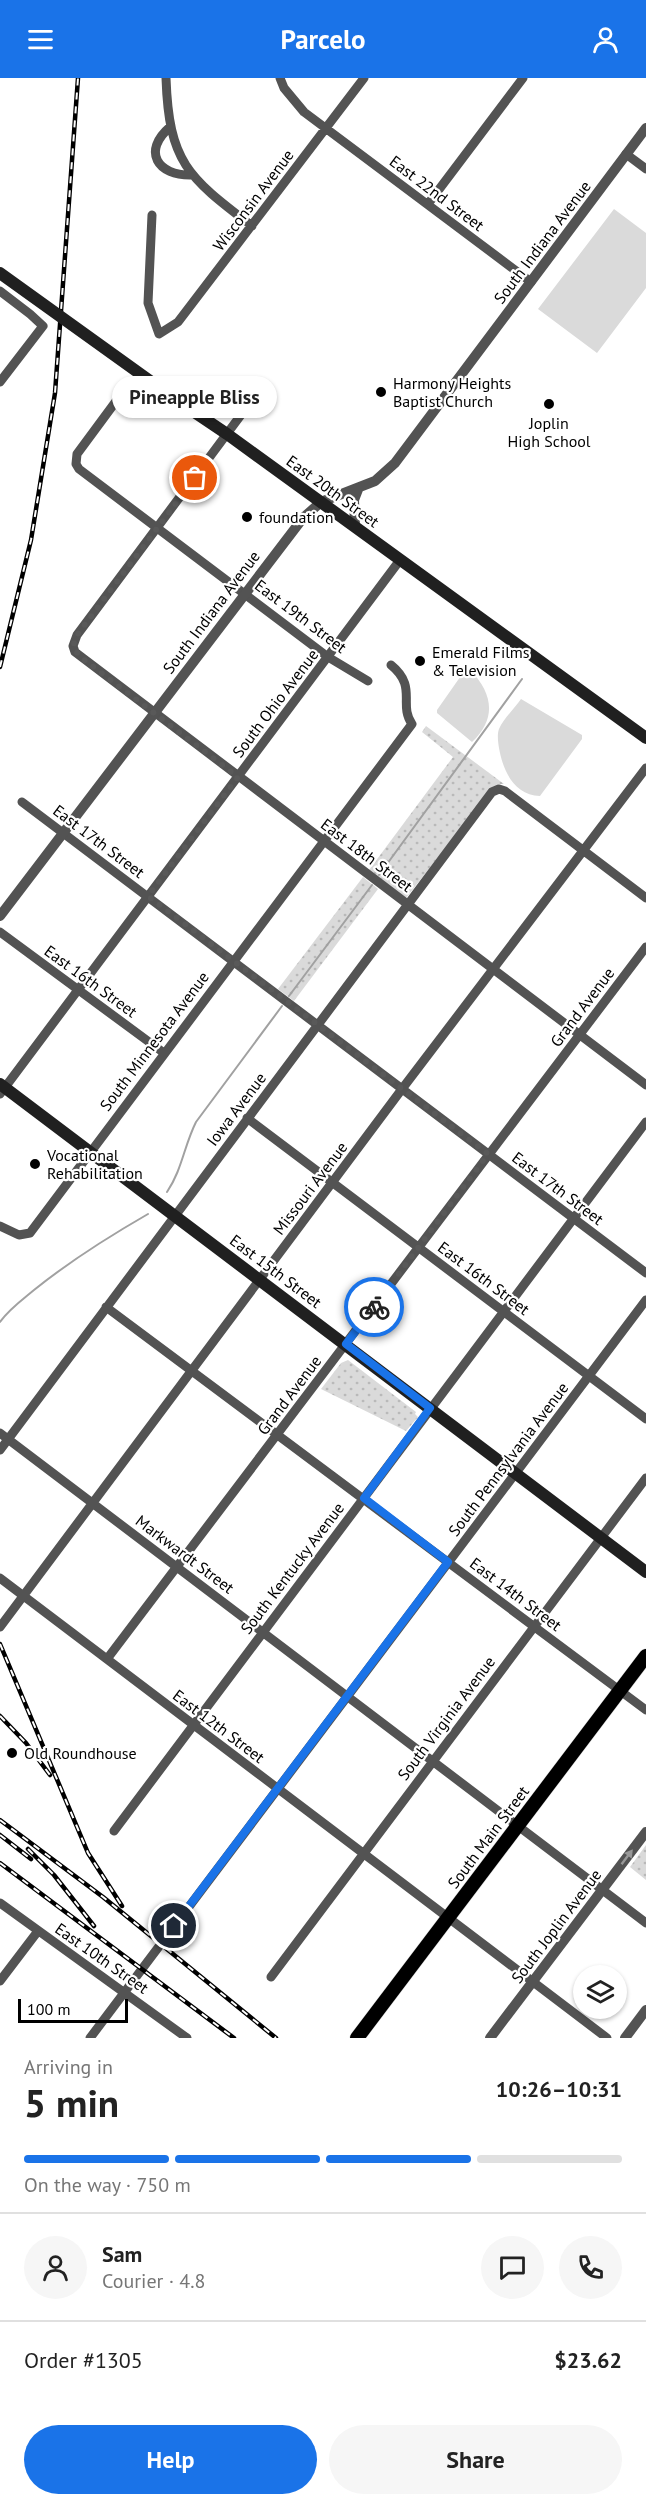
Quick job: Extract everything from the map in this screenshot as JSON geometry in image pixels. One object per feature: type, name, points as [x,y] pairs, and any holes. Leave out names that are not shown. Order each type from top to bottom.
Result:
[{"type":"main road","name":"East 20th Street","points":[[0,273],[227,434],[646,738]]},
{"type":"main road","name":"East 15th Street","points":[[1,1088],[346,1344],[646,1572]]},
{"type":"main road","name":"South Main Street","points":[[357,2038],[646,1656]]},
{"type":"street","points":[[166,78],[170,127],[178,152],[204,189],[252,226]]},
{"type":"street","name":"East 22nd Street","points":[[280,78],[284,87],[304,112],[531,282]]},
{"type":"street","name":"Wisconsin Avenue","points":[[152,215],[148,303],[159,334],[178,322],[364,78]]},
{"type":"street","points":[[428,204],[523,78]]},
{"type":"street","points":[[170,127],[157,141],[155,149],[159,163],[171,173],[179,176],[192,175]]},
{"type":"street","name":"South Indiana Avenue","points":[[0,916],[297,525],[321,502],[375,481],[394,464],[646,128]]},
{"type":"street","points":[[626,154],[646,169]]},
{"type":"street","points":[[0,291],[43,326],[0,382]]},
{"type":"street","points":[[159,528],[264,384]]},
{"type":"street","name":"East 19th Street","points":[[128,385],[77,454],[76,464],[83,473],[328,657],[368,681]]},
{"type":"street","points":[[355,527],[354,500],[359,487]]},
{"type":"street","name":"East 18th Street","points":[[159,528],[77,635],[73,646],[79,656],[646,1085]]},
{"type":"street","name":"South Ohio Avenue","points":[[1,1088],[400,560]]},
{"type":"street","name":"South Minnesota Avenue","points":[[0,1226],[19,1235],[30,1233],[412,724],[407,714],[405,681],[391,665]]},
{"type":"street","name":"Missouri Avenue","points":[[0,1627],[402,1089],[646,768]]},
{"type":"street","name":"Iowa Avenue","points":[[0,1450],[492,792],[499,789],[505,790],[584,850]]},
{"type":"street","name":"East 17th Street","points":[[22,802],[646,1273]]},
{"type":"street","points":[[584,850],[646,898]]},
{"type":"street","name":"East 16th Street","points":[[0,932],[164,1053]]},
{"type":"street","name":"Grand Avenue","points":[[107,1659],[646,946]]},
{"type":"street","name":"East 16th Street","points":[[247,1119],[646,1419]]},
{"type":"street","name":"South Kentucky Avenue","points":[[114,1831],[646,1122]]},
{"type":"street","name":"South Pennsylvania Avenue","points":[[90,2038],[646,1300]]},
{"type":"street","name":"East 14th Street","points":[[106,1307],[193,1369],[646,1710]]},
{"type":"street","name":"Markwardt Street","points":[[0,1433],[646,1923]]},
{"type":"street","name":"South Virginia Avenue","points":[[271,1977],[646,1478]]},
{"type":"street","name":"East 12th Street","points":[[0,1578],[607,2038]]},
{"type":"street","name":"South Joplin Avenue","points":[[490,2038],[646,1832]]},
{"type":"street","name":"East 10th Street","points":[[0,1903],[187,2038]]},
{"type":"street","points":[[0,1981],[38,1931]]},
{"type":"street","points":[[625,2038],[646,2010]]},
{"type":"shaded area","points":[[614,209],[646,233],[646,288],[597,353],[538,309]]},
{"type":"shaded area","points":[[465,670],[470,670],[484,688],[489,706],[485,724],[472,742],[437,713]]},
{"type":"shaded area","points":[[521,699],[582,735],[582,739],[540,796],[523,791],[511,780],[503,765],[499,748],[499,729]]},
{"type":"shaded area","points":[[426,726],[504,784],[493,787],[406,898],[369,870],[453,757],[422,732]]},
{"type":"shaded area","points":[[363,877],[378,889],[294,1001],[278,989]]},
{"type":"shaded area","points":[[348,1360],[416,1412],[418,1417],[406,1431],[321,1389],[341,1363]]},
{"type":"shaded area","points":[[646,1845],[646,1880],[630,1867]]},
{"type":"waterway","points":[[379,875],[522,679]]},
{"type":"waterway","points":[[289,996],[372,885]]},
{"type":"waterway","points":[[167,1192],[176,1175],[196,1122],[282,1006]]},
{"type":"waterway","points":[[0,1322],[16,1305],[61,1269],[148,1214]]},
{"type":"railway","points":[[0,667],[31,540],[55,393],[78,78]]},
{"type":"railway","points":[[0,1644],[88,1853],[122,1906]]},
{"type":"railway","points":[[0,1716],[26,1743],[50,1775]]},
{"type":"railway","points":[[0,1820],[103,1897],[276,2038]]},
{"type":"railway","points":[[0,1835],[31,1859]]},
{"type":"railway","points":[[28,1849],[54,1875],[94,1926]]},
{"type":"railway","points":[[0,1863],[234,2038]]},
{"type":"way so far","points":[[195,478],[77,635],[73,646],[79,656],[238,777],[148,896],[488,1154],[374,1307]]},
{"type":"place","name":"Harmony Heights Baptist Church","points":[[381,392]]},
{"type":"place","name":"Joplin High School","points":[[549,404]]},
{"type":"place","name":"Pineapple Bliss","points":[[195,478]]},
{"type":"place","name":"foundation","points":[[247,517]]},
{"type":"place","name":"Emerald Films & Television","points":[[420,661]]},
{"type":"place","name":"Vocational Rehabilitation","points":[[35,1164]]},
{"type":"place","name":"Old Roundhouse","points":[[12,1753]]},
{"type":"route","points":[[174,1926],[448,1562],[364,1498],[430,1408],[346,1344],[374,1307]]}]
